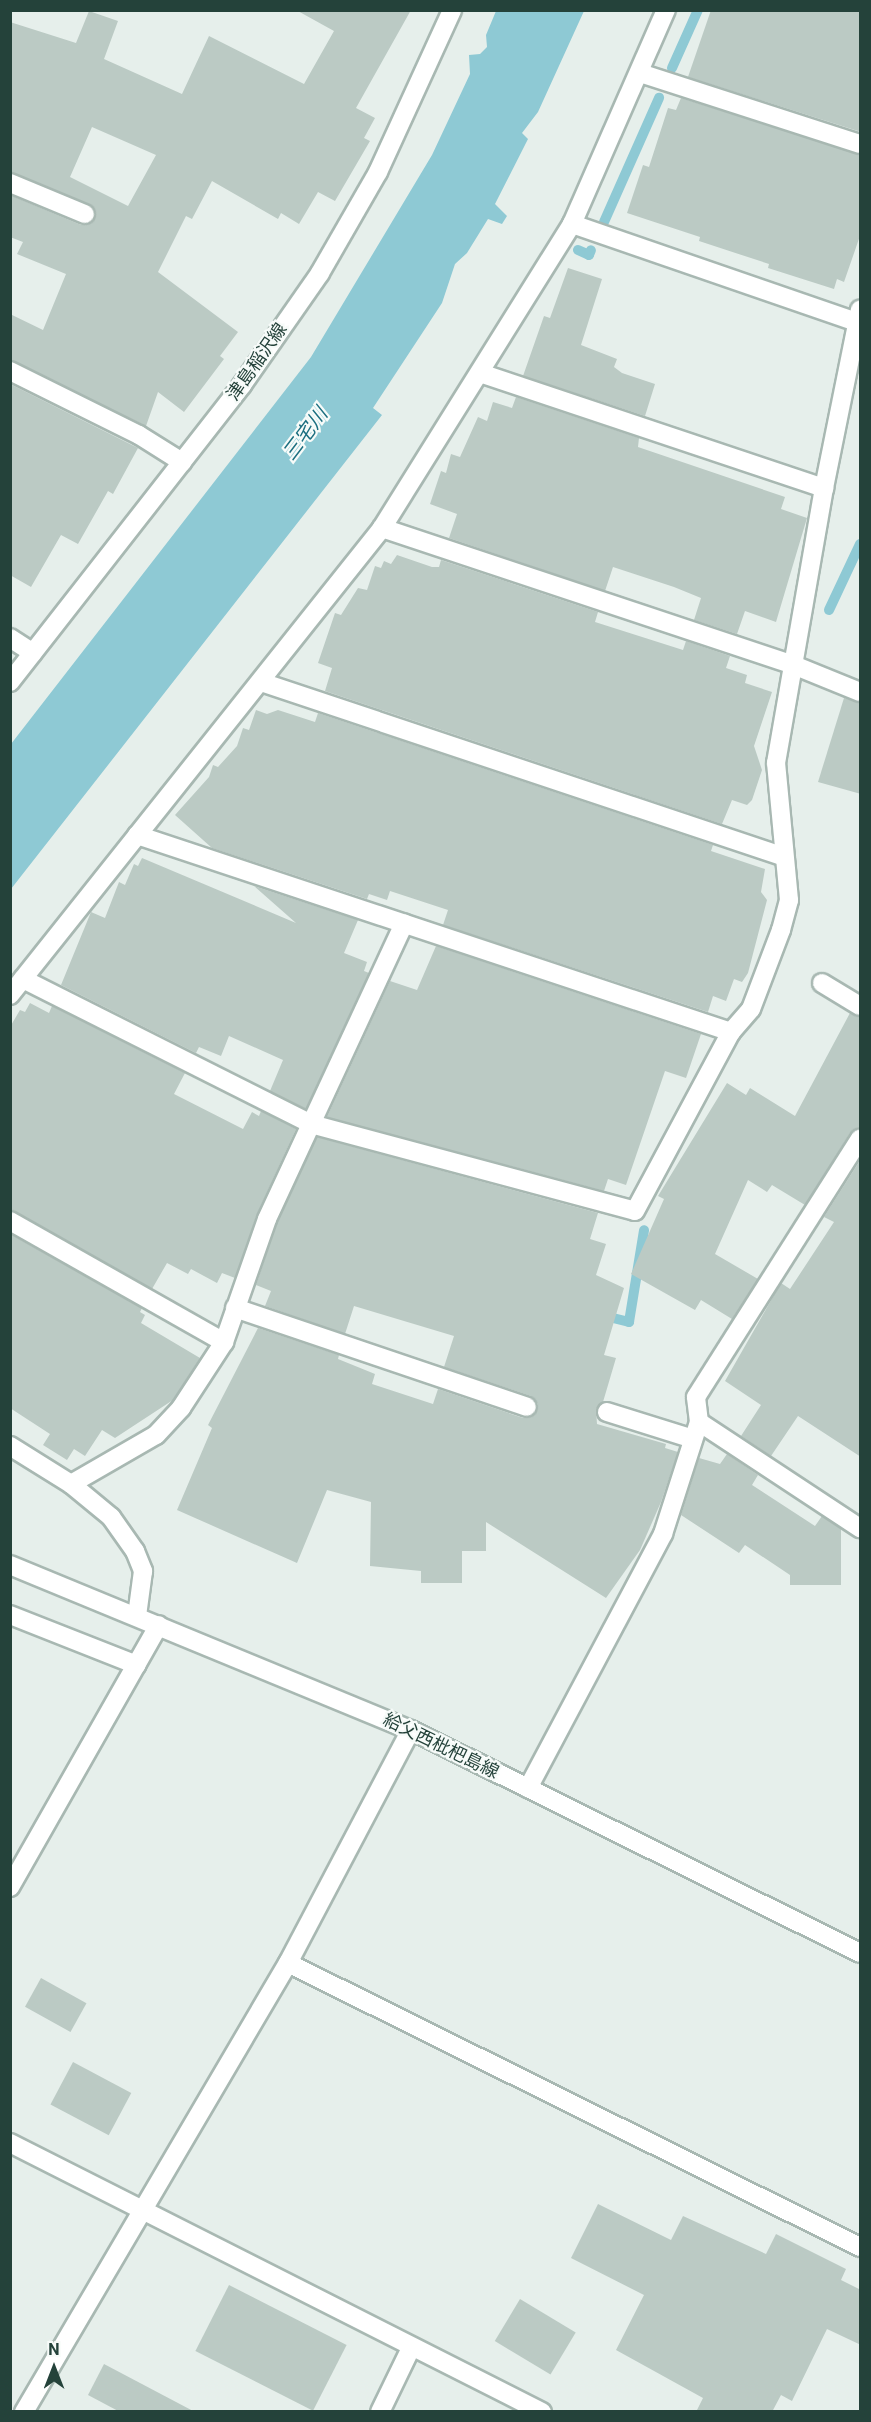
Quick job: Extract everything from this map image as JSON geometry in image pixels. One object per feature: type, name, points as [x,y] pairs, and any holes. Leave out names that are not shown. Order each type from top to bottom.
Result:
[{"type":"street","name":"津島稲沢線","points":[[10,682],[242,385],[320,273],[378,172],[452,10]]},
{"type":"street","points":[[10,995],[382,528],[572,224],[666,10]]},
{"type":"street","points":[[640,73],[861,144]]},
{"type":"street","points":[[10,183],[85,214]]},
{"type":"street","points":[[23,978],[311,1124],[635,1211],[731,1032],[751,1009],[781,930],[789,900],[782,856],[776,763],[796,666],[824,488],[859,318],[572,224]]},
{"type":"street","points":[[10,371],[139,435],[182,462]]},
{"type":"street","points":[[480,373],[824,488]]},
{"type":"street","points":[[382,528],[796,666],[861,692]]},
{"type":"street","points":[[10,638],[33,653]]},
{"type":"street","points":[[261,682],[782,856]]},
{"type":"street","points":[[138,835],[731,1032]]},
{"type":"street","points":[[71,1484],[156,1435],[180,1408],[224,1342],[267,1219],[404,924]]},
{"type":"street","points":[[822,983],[861,1006]]},
{"type":"street","points":[[528,1788],[663,1534],[696,1431],[696,1396],[861,1139]]},
{"type":"street","points":[[10,1221],[224,1342]]},
{"type":"street","points":[[235,1308],[527,1407]]},
{"type":"street","points":[[607,1412],[696,1431],[857,1519]]},
{"type":"street","points":[[10,1446],[71,1484],[111,1517],[135,1551],[143,1571],[137,1616]]},
{"type":"street","name":"給父西枇杷島線","points":[[10,1565],[411,1730],[861,1953]]},
{"type":"street","points":[[10,1616],[137,1665]]},
{"type":"street","points":[[10,1887],[159,1625]]},
{"type":"street","points":[[24,2412],[288,1963],[411,1730]]},
{"type":"street","points":[[288,1963],[861,2247]]},
{"type":"street","points":[[10,2143],[411,2348],[542,2412]]},
{"type":"street","points":[[380,2412],[411,2348]]},
{"type":"water","name":"三宅川","points":[[496,11],[584,11],[538,112],[522,133],[528,139],[495,204],[507,216],[502,224],[488,219],[467,253],[455,264],[442,303],[373,408],[382,415],[11,889],[11,744],[311,357],[432,155],[470,74],[469,55],[480,54],[487,47],[486,35]]},
{"type":"building","points":[[296,10],[411,10],[356,108],[375,118],[364,138],[370,141],[335,201],[318,192],[299,224],[281,213],[278,219],[212,181],[192,219],[186,216],[158,272],[238,332],[220,356],[224,359],[184,412],[158,392],[146,426],[10,360],[10,314],[43,330],[66,274],[17,254],[23,242],[10,237],[10,195],[81,225],[91,223],[96,213],[89,204],[10,172],[10,22],[76,43],[89,11],[118,21],[104,59],[182,94],[209,36],[304,84],[334,31]],"holes":[[[92,127],[156,155],[128,206],[70,177]]]},
{"type":"building","points":[[711,10],[861,10],[861,132],[688,77]]},
{"type":"building","points":[[681,98],[861,155],[861,233],[844,282],[837,279],[834,289],[768,268],[769,264],[699,241],[700,237],[627,213],[643,165],[649,167],[668,108],[676,110]]},
{"type":"building","points":[[568,268],[602,279],[581,345],[617,359],[614,367],[622,373],[655,384],[645,416],[523,376],[544,316],[550,318]]},
{"type":"building","points":[[10,384],[138,448],[113,494],[108,491],[78,544],[61,535],[31,587],[10,575]]},
{"type":"building","points":[[516,397],[639,438],[638,447],[785,497],[781,509],[807,518],[776,622],[745,611],[737,634],[694,620],[701,598],[674,587],[613,567],[605,591],[449,538],[457,514],[430,504],[441,471],[446,473],[451,454],[460,457],[478,417],[487,421],[493,402],[512,408]]},
{"type":"building","points":[[397,555],[432,567],[439,567],[441,560],[598,612],[595,622],[683,650],[686,641],[730,656],[726,668],[747,675],[745,683],[772,692],[754,746],[762,770],[752,800],[747,805],[732,800],[722,824],[325,691],[332,668],[318,663],[335,613],[341,615],[358,588],[367,590],[375,566],[381,568],[384,561],[391,564]]},
{"type":"building","points":[[844,698],[861,703],[861,794],[818,782]]},
{"type":"building","points":[[256,710],[267,714],[278,710],[315,722],[318,713],[713,845],[711,851],[765,869],[761,892],[767,900],[748,973],[742,982],[734,979],[726,1001],[713,996],[708,1012],[443,925],[448,910],[390,891],[387,900],[369,894],[367,899],[212,848],[175,815],[209,777],[213,765],[218,767],[237,746],[243,728],[249,730]]},
{"type":"building","points":[[142,858],[296,923],[254,886],[358,920],[344,953],[367,962],[364,971],[369,973],[306,1109],[270,1091],[283,1060],[229,1036],[221,1056],[199,1047],[196,1053],[61,985],[91,912],[105,918],[119,882],[125,885],[134,864],[138,866]]},
{"type":"building","points":[[436,946],[701,1034],[686,1078],[665,1071],[626,1185],[608,1179],[604,1191],[327,1117],[390,981],[417,990]]},
{"type":"building","points":[[30,1003],[49,1013],[52,1006],[185,1073],[174,1094],[243,1129],[252,1112],[259,1116],[261,1111],[296,1129],[257,1214],[235,1278],[222,1273],[217,1283],[191,1269],[188,1274],[167,1263],[152,1289],[10,1210],[10,1027],[20,1010],[25,1012]]},
{"type":"building","points":[[850,1013],[861,1017],[861,1128],[850,1133],[805,1205],[772,1185],[767,1192],[748,1180],[715,1254],[758,1279],[732,1319],[701,1300],[695,1310],[631,1274],[664,1199],[658,1196],[727,1083],[746,1095],[750,1088],[795,1116]]},
{"type":"building","points":[[317,1137],[598,1213],[590,1239],[606,1244],[596,1275],[624,1288],[604,1355],[616,1358],[603,1402],[596,1409],[597,1424],[666,1444],[665,1448],[678,1452],[661,1502],[640,1550],[606,1598],[486,1522],[486,1551],[462,1551],[462,1583],[421,1583],[421,1571],[370,1566],[371,1502],[327,1490],[297,1563],[177,1510],[212,1428],[208,1425],[258,1328],[339,1355],[338,1359],[375,1374],[372,1384],[433,1404],[438,1389],[523,1418],[537,1411],[538,1404],[531,1396],[444,1367],[454,1336],[354,1306],[345,1334],[265,1306],[271,1291],[256,1285],[277,1223]]},
{"type":"building","points":[[861,1159],[861,1457],[798,1416],[771,1456],[741,1436],[761,1405],[725,1381],[781,1283],[790,1289],[834,1222],[824,1217]]},
{"type":"building","points":[[10,1234],[142,1308],[140,1312],[145,1315],[141,1323],[200,1358],[173,1400],[115,1438],[102,1430],[85,1456],[74,1449],[67,1460],[43,1445],[50,1434],[10,1408]]},
{"type":"building","points":[[727,1454],[758,1475],[752,1485],[815,1526],[822,1516],[841,1529],[841,1585],[790,1585],[790,1575],[745,1545],[739,1553],[681,1515],[699,1458],[720,1464]]},
{"type":"building","points":[[41,1978],[86,2003],[70,2032],[25,2007]]},
{"type":"building","points":[[73,2062],[131,2093],[109,2135],[50,2104]]},
{"type":"building","points":[[598,2204],[671,2240],[683,2216],[766,2254],[776,2234],[846,2269],[841,2280],[861,2290],[861,2345],[827,2329],[792,2401],[781,2395],[772,2412],[696,2412],[703,2398],[616,2350],[644,2295],[571,2258]]},
{"type":"building","points":[[229,2285],[347,2345],[313,2411],[195,2351]]},
{"type":"building","points":[[520,2299],[576,2332],[550,2374],[495,2341]]},
{"type":"building","points":[[104,2364],[195,2412],[120,2412],[88,2395]]},
{"type":"waterway","points":[[672,68],[698,10]]},
{"type":"waterway","points":[[604,222],[659,98]]},
{"type":"waterway","points":[[578,250],[589,255],[591,250]]},
{"type":"waterway","points":[[829,610],[860,544]]},
{"type":"waterway","points":[[601,1315],[629,1322],[644,1230]]}]
